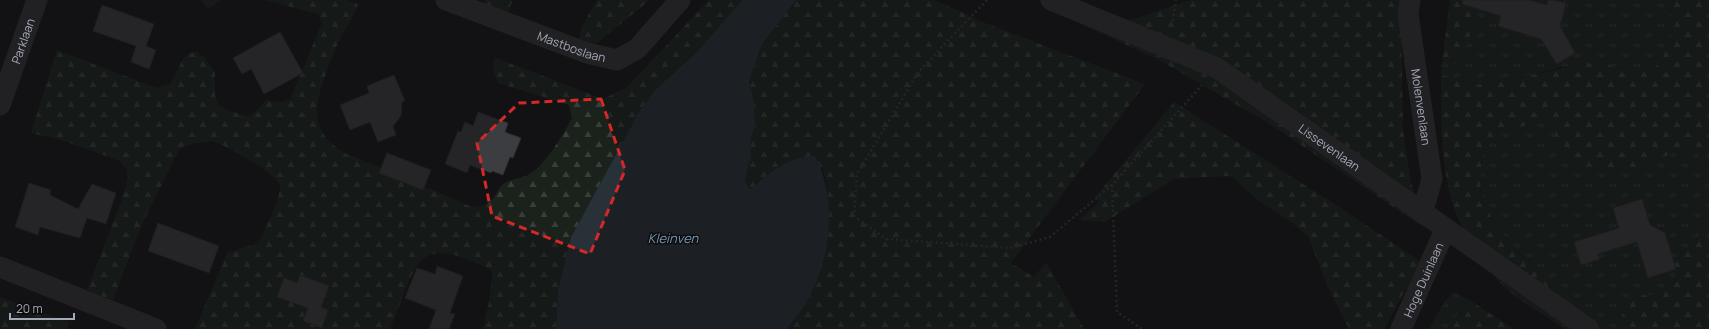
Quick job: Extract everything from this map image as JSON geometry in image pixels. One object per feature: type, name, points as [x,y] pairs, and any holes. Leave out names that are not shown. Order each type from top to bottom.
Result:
[{"type":"street","name":"Parklaan","points":[[0,105],[37,0]]},
{"type":"street","name":"Mastboslaan","points":[[446,0],[587,53],[616,60],[636,49],[680,0]]},
{"type":"street","name":"Lissevenlaan","points":[[1051,0],[1217,68],[1445,230],[1589,329]]},
{"type":"street","name":"Molenvenlaan","points":[[1410,0],[1408,14],[1432,180],[1422,213]]},
{"type":"street","name":"Hoge Duinlaan","points":[[1401,329],[1445,230]]},
{"type":"street","points":[[0,267],[156,329]]},
{"type":"path","points":[[987,0],[920,71],[857,174],[854,216],[886,239],[1010,248],[1050,237],[1112,185],[1217,68]]},
{"type":"path","points":[[1170,48],[1173,11],[1176,0]]},
{"type":"path","points":[[1112,185],[1117,312],[1142,329]]},
{"type":"highlighted area","points":[[601,99],[625,170],[590,254],[492,216],[477,143],[519,103]]},
{"type":"green space","points":[[202,0],[221,0],[208,9]]},
{"type":"green space","points":[[264,0],[347,0],[358,4],[329,64],[319,98],[317,108],[318,118],[320,128],[325,137],[345,153],[470,206],[481,206],[488,203],[494,197],[503,184],[526,176],[540,166],[564,133],[572,118],[569,105],[498,83],[493,71],[494,57],[603,99],[627,87],[709,0],[742,0],[697,52],[655,90],[639,112],[571,237],[558,290],[556,329],[483,329],[489,302],[492,274],[491,270],[465,258],[445,253],[431,254],[421,261],[413,272],[390,329],[195,329],[227,253],[258,243],[268,223],[280,191],[280,186],[271,175],[251,161],[214,142],[190,144],[179,150],[142,224],[113,300],[87,290],[122,199],[128,177],[127,170],[120,161],[64,141],[31,133],[57,50],[157,88],[170,84],[183,59],[190,53],[197,52],[205,58],[215,73],[215,95],[218,104],[225,109],[246,116],[252,115],[266,100],[279,102],[290,99],[322,23],[318,14]]},
{"type":"green space","points":[[485,0],[513,0],[506,16],[483,6]]},
{"type":"green space","points":[[597,0],[650,0],[592,47],[579,42],[581,28]]},
{"type":"green space","points":[[796,0],[935,0],[983,22],[1145,84],[1011,263],[1034,277],[1046,262],[1084,329],[787,329],[814,290],[828,237],[829,215],[826,181],[822,168],[778,167],[751,189],[747,186],[745,180],[751,155],[750,141],[755,126],[754,101],[749,81],[762,44]]},
{"type":"green space","points":[[1190,0],[1405,0],[1401,24],[1403,129],[1411,182],[1423,227],[1265,121],[1157,59],[1085,26],[1137,18]]},
{"type":"green space","points":[[1450,0],[1482,0],[1463,55],[1456,59],[1442,61]]},
{"type":"green space","points":[[1482,0],[1651,0],[1662,3],[1671,10],[1675,23],[1670,39],[1656,68],[1649,72],[1636,72],[1605,64],[1560,67],[1537,74],[1474,85],[1441,74],[1442,61],[1456,59]]},
{"type":"green space","points":[[1651,0],[1709,0],[1709,167],[1706,168],[1697,152],[1692,150],[1678,151],[1664,157],[1647,168],[1571,166],[1547,121],[1509,130],[1500,133],[1492,139],[1486,147],[1482,158],[1481,192],[1487,209],[1503,234],[1522,256],[1541,271],[1548,281],[1551,292],[1537,311],[1517,297],[1495,277],[1477,253],[1456,214],[1448,186],[1443,155],[1441,74],[1474,85],[1537,74],[1585,63],[1605,64],[1636,72],[1654,70],[1670,39],[1675,24],[1671,10],[1662,3]]},
{"type":"green space","points":[[1174,102],[1344,210],[1421,262],[1384,329],[1349,329],[1327,285],[1308,236],[1287,219],[1260,202],[1231,176],[1174,179],[1105,222],[1079,220],[1099,202],[1096,196]]},
{"type":"green space","points":[[1547,121],[1647,168],[1664,157],[1678,151],[1685,150],[1697,152],[1706,168],[1709,167],[1709,222],[1690,247],[1669,262],[1678,279],[1659,294],[1635,294],[1617,329],[1565,329],[1537,311],[1551,292],[1548,281],[1541,271],[1522,256],[1497,226],[1484,201],[1481,192],[1481,164],[1483,153],[1490,139],[1494,135],[1503,131]]},
{"type":"green space","points":[[1709,222],[1709,329],[1617,329],[1631,296],[1635,294],[1659,294],[1678,279],[1669,262],[1690,247]]},
{"type":"green space","points":[[1453,292],[1468,299],[1448,329],[1429,329],[1445,301]]},
{"type":"green space","points":[[0,297],[69,322],[67,329],[0,329]]},
{"type":"green space","points":[[1468,299],[1514,329],[1448,329]]},
{"type":"water","name":"Kleinven","points":[[742,0],[796,0],[762,44],[749,81],[754,101],[755,126],[750,141],[751,155],[745,180],[747,186],[751,189],[780,166],[797,158],[815,156],[822,172],[826,188],[829,205],[829,223],[828,240],[824,257],[819,274],[808,300],[787,329],[556,329],[558,290],[571,237],[639,112],[655,90],[697,52]]},
{"type":"building","points":[[1463,0],[1528,0],[1547,5],[1548,0],[1552,0],[1566,3],[1560,26],[1575,53],[1557,64],[1541,39],[1498,26],[1501,16],[1462,4]]},
{"type":"building","points":[[102,5],[154,24],[146,46],[156,50],[149,69],[131,62],[136,46],[93,31]]},
{"type":"building","points":[[280,32],[303,73],[264,94],[251,69],[242,74],[233,58]]},
{"type":"building","points":[[394,75],[405,101],[402,102],[401,116],[393,126],[396,135],[378,142],[370,122],[350,130],[340,105],[369,93],[367,86]]},
{"type":"building","points":[[478,112],[508,123],[505,132],[521,138],[513,158],[510,157],[503,175],[492,171],[491,173],[470,165],[467,173],[445,164],[458,131],[461,132],[465,122],[473,126]]},
{"type":"building","points":[[387,153],[431,170],[423,190],[379,173]]},
{"type":"building","points":[[29,183],[51,190],[50,195],[78,209],[92,184],[116,193],[106,224],[87,218],[80,238],[40,227],[38,235],[15,227]]},
{"type":"building","points":[[1642,199],[1650,225],[1665,233],[1676,269],[1648,278],[1637,242],[1598,254],[1600,259],[1581,265],[1574,242],[1619,228],[1613,208]]},
{"type":"building","points":[[158,223],[219,246],[209,273],[148,251]]},
{"type":"building","points":[[437,266],[463,276],[450,313],[455,314],[449,329],[429,329],[436,310],[405,298],[417,268],[435,274]]},
{"type":"building","points":[[300,275],[329,286],[321,307],[328,310],[322,328],[303,321],[308,308],[277,297],[284,278],[297,283]]}]
